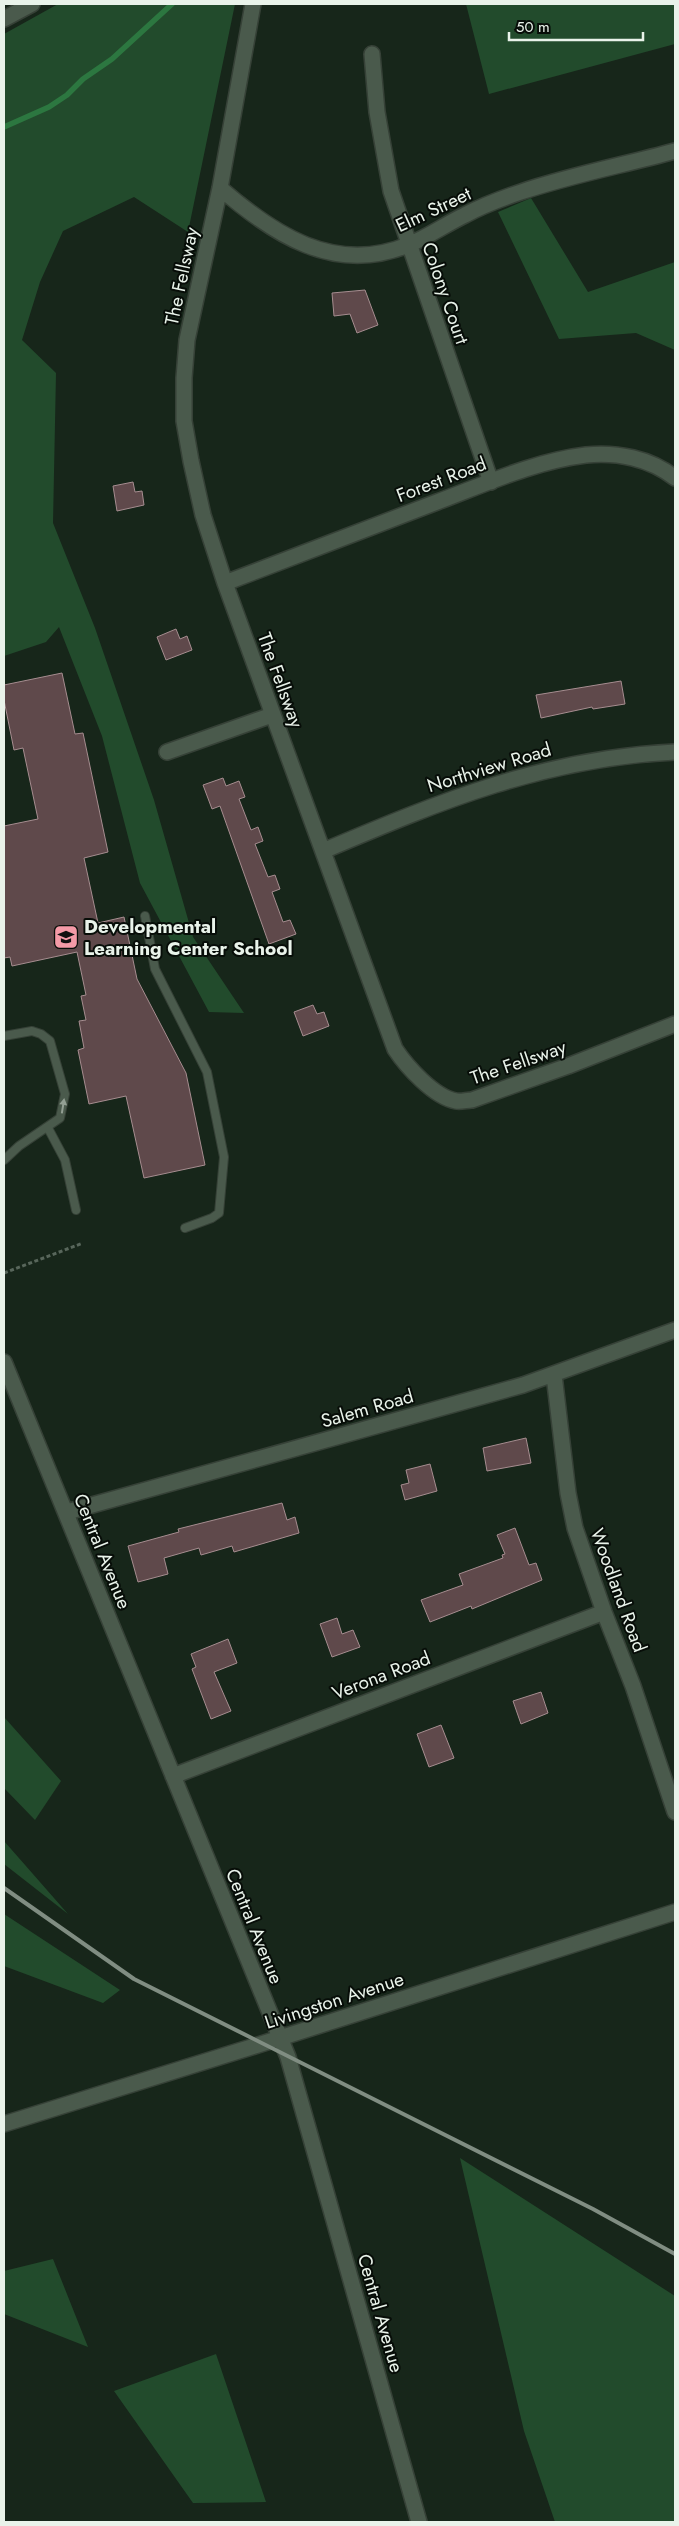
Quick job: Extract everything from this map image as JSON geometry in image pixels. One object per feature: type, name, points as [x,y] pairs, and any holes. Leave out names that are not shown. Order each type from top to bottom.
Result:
[{"type":"street","points":[[4,19],[32,4]]},
{"type":"street","name":"The Fellsway","points":[[253,4],[220,188],[187,340],[184,421],[191,461],[204,514],[224,583],[395,1049],[407,1067],[423,1082],[456,1101],[472,1100],[568,1066],[675,1024]]},
{"type":"street","name":"Colony Court","points":[[372,54],[377,112],[390,191],[491,482]]},
{"type":"street","name":"Elm Street","points":[[220,188],[281,235],[312,248],[361,254],[408,245],[467,213],[522,192],[675,151]]},
{"type":"street","name":"Forest Road","points":[[224,583],[491,482],[559,460],[586,455],[613,454],[631,457],[651,464],[675,478]]},
{"type":"street","points":[[167,752],[272,715]]},
{"type":"street","name":"Northview Road","points":[[323,852],[420,810],[513,779],[570,763],[635,754],[675,752]]},
{"type":"street","name":"Salem Road","points":[[66,1512],[554,1375],[675,1330]]},
{"type":"street","name":"Central Avenue","points":[[4,1362],[288,2057],[419,2522]]},
{"type":"street","name":"Woodland Road","points":[[554,1375],[568,1493],[578,1536],[604,1612],[633,1686],[675,1812]]},
{"type":"street","name":"Verona Road","points":[[172,1776],[604,1612]]},
{"type":"street","name":"Livingston Avenue","points":[[4,2124],[675,1912]]},
{"type":"lane","points":[[145,916],[156,969],[207,1072],[224,1157],[219,1213],[212,1218],[185,1228]]},
{"type":"lane","points":[[4,1036],[26,1031],[37,1032],[46,1037],[53,1046],[65,1094],[60,1118],[19,1146],[4,1160]]},
{"type":"lane","points":[[48,1128],[65,1160],[76,1210]]},
{"type":"path","points":[[4,1273],[83,1242]]},
{"type":"green space","points":[[58,4],[235,4],[188,232],[134,197],[63,231],[40,282],[22,340],[56,373],[53,523],[95,628],[154,800],[193,937],[244,1013],[209,1012],[140,883],[102,736],[59,627],[46,642],[4,656],[4,34]]},
{"type":"green space","points":[[466,4],[675,4],[675,44],[489,94]]},
{"type":"green space","points":[[531,198],[588,292],[675,262],[675,350],[636,333],[559,339],[498,212]]},
{"type":"green space","points":[[4,1717],[61,1781],[35,1820],[4,1788]]},
{"type":"green space","points":[[4,1841],[68,1914],[4,1864]]},
{"type":"green space","points":[[4,1914],[120,1990],[103,2003],[4,1966]]},
{"type":"green space","points":[[460,2158],[675,2296],[675,2522],[555,2522],[524,2431]]},
{"type":"green space","points":[[53,2259],[88,2347],[4,2314],[4,2271]]},
{"type":"green space","points":[[216,2354],[266,2502],[193,2503],[114,2391]]},
{"type":"building","points":[[365,290],[378,325],[357,333],[350,314],[334,316],[332,293]]},
{"type":"building","points":[[133,482],[135,492],[142,491],[144,505],[117,511],[113,486]]},
{"type":"building","points":[[176,629],[180,639],[187,636],[192,650],[166,660],[157,637]]},
{"type":"building","name":"Developmental Learning Center School","points":[[62,673],[75,734],[83,733],[108,852],[84,858],[98,923],[124,917],[137,979],[186,1073],[205,1165],[144,1178],[126,1096],[89,1104],[78,1050],[84,1048],[79,1021],[86,1020],[81,996],[86,995],[77,952],[12,966],[10,957],[4,958],[4,826],[38,819],[23,748],[14,750],[4,700],[4,685]]},
{"type":"building","points":[[621,681],[625,704],[593,709],[592,707],[541,718],[536,695]]},
{"type":"building","points":[[223,778],[226,786],[239,781],[245,797],[239,799],[251,830],[258,827],[263,841],[255,844],[268,877],[275,875],[280,889],[272,892],[283,922],[290,920],[296,934],[269,944],[220,806],[212,809],[203,785]]},
{"type":"building","points":[[313,1005],[317,1014],[324,1012],[329,1026],[303,1036],[294,1012]]},
{"type":"building","points":[[526,1438],[531,1463],[487,1471],[483,1448]]},
{"type":"building","points":[[430,1464],[437,1491],[405,1500],[401,1485],[409,1483],[406,1470]]},
{"type":"building","points":[[282,1503],[287,1520],[295,1517],[299,1533],[234,1552],[232,1546],[201,1555],[199,1548],[164,1558],[168,1574],[138,1582],[128,1546],[179,1532],[178,1529]]},
{"type":"building","points":[[515,1528],[529,1565],[536,1563],[542,1580],[472,1609],[471,1606],[430,1622],[421,1600],[463,1585],[459,1574],[503,1558],[502,1555],[505,1554],[497,1535]]},
{"type":"building","points":[[337,1618],[342,1634],[353,1630],[360,1647],[332,1657],[320,1624]]},
{"type":"building","points":[[228,1639],[237,1663],[214,1672],[231,1711],[211,1719],[192,1669],[196,1667],[191,1654]]},
{"type":"building","points":[[541,1692],[548,1713],[521,1724],[513,1701]]},
{"type":"building","points":[[441,1725],[454,1758],[429,1767],[417,1734]]},
{"type":"waterway","points":[[4,127],[49,107],[67,95],[83,79],[112,59],[172,4]]},
{"type":"railway","points":[[4,1888],[134,1979],[593,2209],[675,2254]]},
{"type":"place","name":"Developmental Learning Center School","points":[[66,937]]}]
